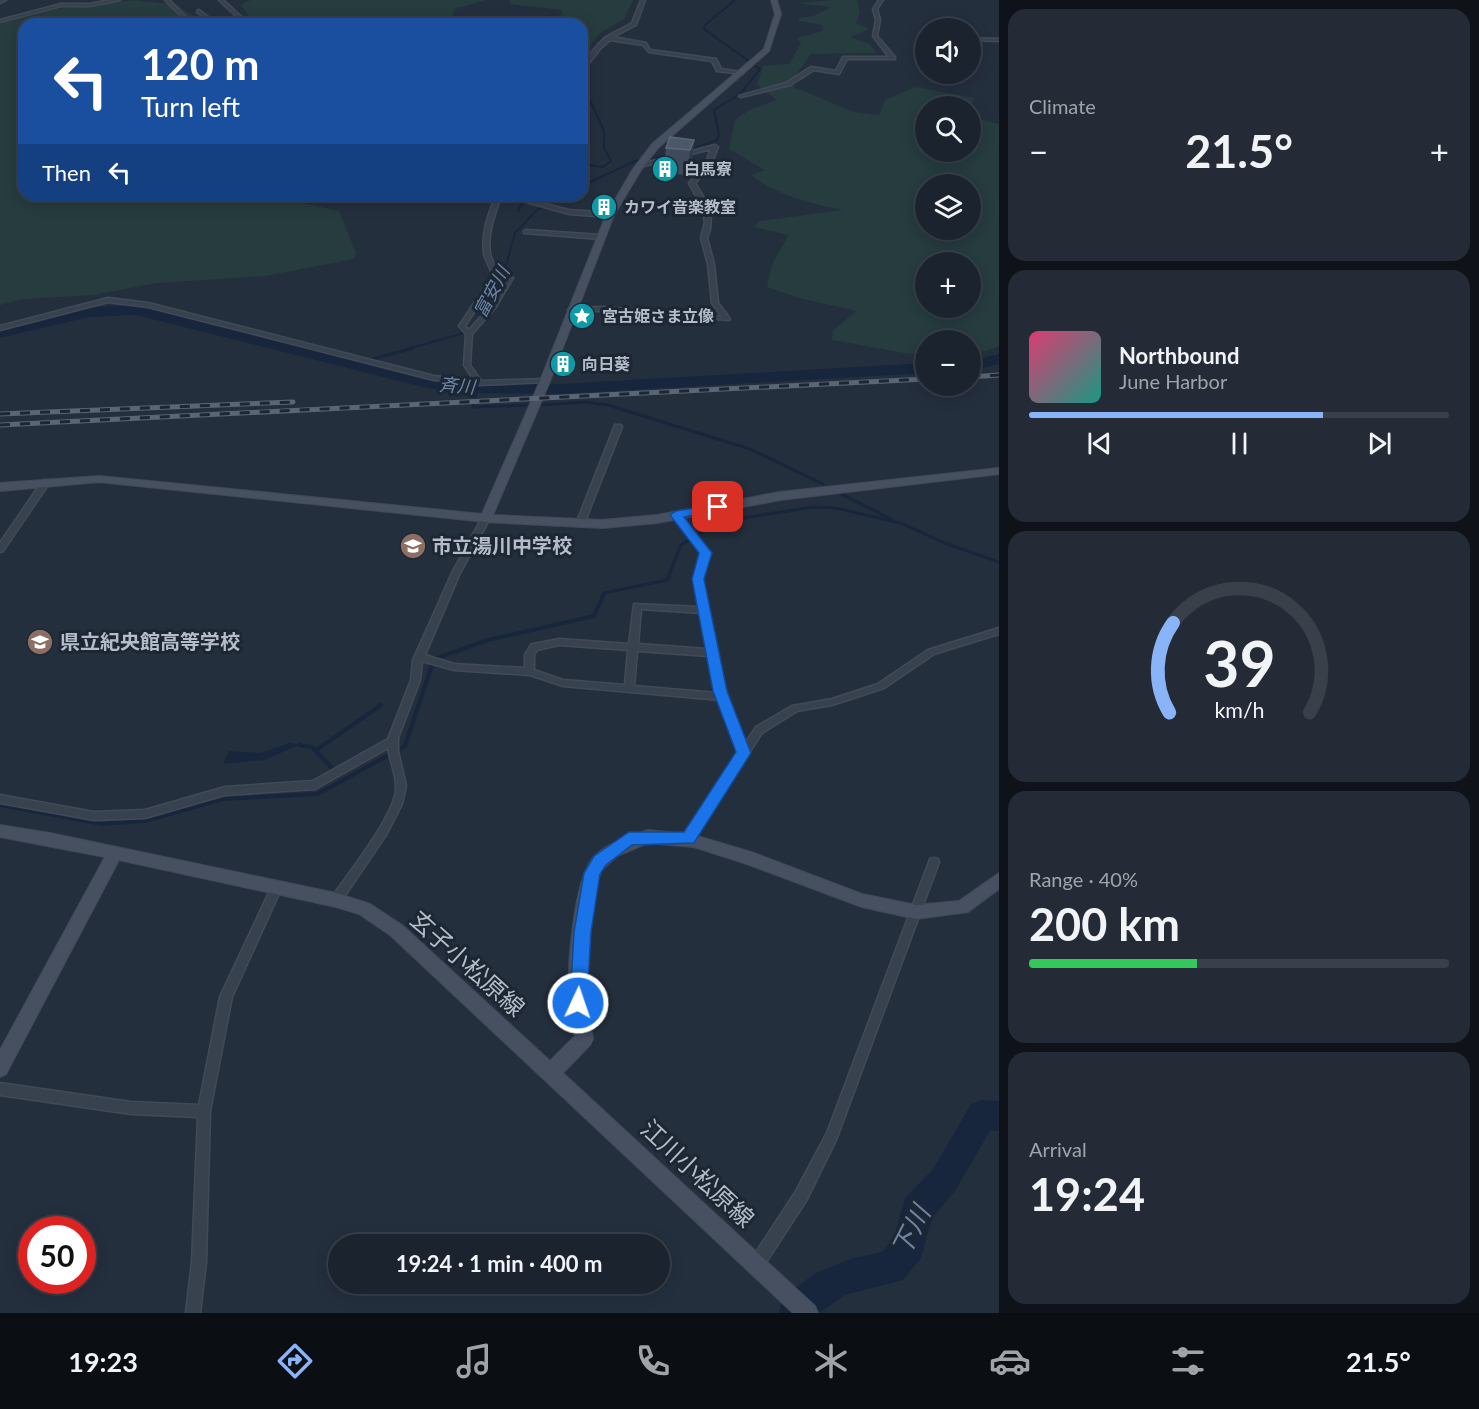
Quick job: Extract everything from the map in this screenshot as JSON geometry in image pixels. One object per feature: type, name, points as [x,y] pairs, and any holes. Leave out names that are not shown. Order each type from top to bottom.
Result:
[{"type":"street","points":[[0,21],[61,5],[90,5],[118,0]]},
{"type":"street","points":[[167,0],[185,18]]},
{"type":"street","points":[[221,0],[240,18]]},
{"type":"street","points":[[588,60],[594,50],[608,38],[634,24],[643,0]]},
{"type":"street","points":[[336,900],[382,831],[401,795],[392,741],[418,673],[420,657],[456,573],[486,518],[542,386],[610,215],[648,154],[767,50],[778,14],[774,0]]},
{"type":"street","points":[[741,96],[788,84],[813,68],[837,73],[845,58],[893,58],[875,36],[878,20],[875,9],[880,0]]},
{"type":"street","points":[[198,11],[207,18]]},
{"type":"street","points":[[608,38],[644,44],[649,51],[714,60],[718,70],[744,71]]},
{"type":"street","points":[[981,39],[999,40]]},
{"type":"street","points":[[571,310],[603,309],[727,318],[715,303],[712,290],[711,264],[704,238],[709,228],[706,205],[692,183],[708,165],[716,147],[639,166]]},
{"type":"street","points":[[469,334],[462,326],[495,276],[496,271],[487,255],[491,212],[496,201]]},
{"type":"street","points":[[526,201],[550,208],[610,215]]},
{"type":"street","points":[[526,232],[601,237]]},
{"type":"street","points":[[479,383],[467,365],[469,334],[493,307],[510,278]]},
{"type":"street","points":[[0,328],[108,300],[148,305],[434,378],[542,386]]},
{"type":"street","points":[[580,524],[618,428]]},
{"type":"street","points":[[0,487],[99,479],[134,481],[486,518],[580,524],[676,515],[780,496],[999,471]]},
{"type":"street","points":[[0,549],[46,482]]},
{"type":"street","points":[[676,515],[706,553],[698,579],[723,697],[744,753]]},
{"type":"street","points":[[629,689],[637,606],[705,610]]},
{"type":"street","points":[[688,838],[759,730],[795,708],[832,702],[881,686],[932,652],[999,631]]},
{"type":"street","points":[[530,672],[529,655],[534,647],[559,642],[714,653]]},
{"type":"street","points":[[420,657],[454,667],[530,672],[563,683],[723,697]]},
{"type":"street","points":[[0,799],[94,816],[145,814],[225,791],[315,785],[392,741]]},
{"type":"street","points":[[0,831],[115,853],[0,1068]]},
{"type":"street","points":[[551,1072],[584,1039],[578,1003],[582,932],[592,873],[600,860],[629,839],[688,838],[866,902],[915,913],[937,914],[962,908],[992,890],[999,880]]},
{"type":"street","name":"玄子小松原線","points":[[115,853],[336,900],[364,909],[396,930],[551,1072]]},
{"type":"street","points":[[756,1265],[801,1196],[832,1136],[934,862]]},
{"type":"street","points":[[194,1313],[200,1250],[204,1111],[226,997],[277,887]]},
{"type":"street","name":"江川小松原線","points":[[551,1072],[808,1313]]},
{"type":"street","points":[[0,1089],[131,1108],[204,1111]]},
{"type":"green space","points":[[135,0],[177,5],[197,18],[23,18],[57,9]]},
{"type":"green space","points":[[252,0],[486,0],[454,9],[453,18],[250,18],[241,4]]},
{"type":"green space","points":[[510,0],[633,0],[624,19],[600,33],[588,48],[588,18],[555,18],[563,14],[561,10],[510,4]]},
{"type":"green space","points":[[857,0],[860,13],[856,23],[870,29],[850,37],[870,44],[876,53],[811,54],[794,78],[794,87],[854,112],[879,115],[885,100],[915,87],[964,96],[915,96],[915,162],[981,162],[981,120],[999,124],[999,346],[981,351],[981,330],[915,330],[915,354],[832,340],[833,330],[857,311],[799,298],[767,287],[772,264],[789,235],[753,227],[761,221],[843,210],[783,193],[751,175],[765,170],[729,149],[735,120],[749,110],[777,100],[757,85],[763,66],[789,64],[801,43],[797,38],[823,31],[822,25],[799,21],[799,18],[813,16],[831,7],[797,3]]},
{"type":"green space","points":[[18,19],[18,201],[293,201],[339,211],[356,253],[354,259],[265,276],[157,283],[93,295],[23,299],[0,305],[0,24]]},
{"type":"water","points":[[290,743],[299,745],[264,760],[223,764],[229,751],[260,753]]},
{"type":"building","points":[[670,137],[694,140],[690,150],[666,148]]},
{"type":"waterway","name":"富安川","points":[[688,151],[717,140],[719,135],[714,110],[740,94],[760,69],[704,29],[705,25],[735,0]]},
{"type":"waterway","points":[[588,165],[603,167],[611,161],[604,148],[604,131],[590,100]]},
{"type":"waterway","name":"富安川","points":[[588,183],[635,161],[669,155]]},
{"type":"waterway","name":"富安川","points":[[407,349],[461,334],[474,324],[501,283],[515,233],[537,210],[553,201]]},
{"type":"waterway","points":[[518,211],[522,204]]},
{"type":"waterway","name":"斉川","points":[[0,333],[89,312],[136,310],[427,383],[477,388],[561,389],[915,369]]},
{"type":"waterway","name":"富安川","points":[[355,364],[413,348]]},
{"type":"waterway","name":"斉川","points":[[981,363],[999,359]]},
{"type":"waterway","points":[[477,388],[473,407],[528,405]]},
{"type":"waterway","points":[[541,405],[585,402],[608,405],[750,449],[823,484]]},
{"type":"waterway","points":[[841,494],[891,519]]},
{"type":"waterway","points":[[602,597],[604,593],[667,580],[681,545],[718,522],[813,507],[836,508],[900,523]]},
{"type":"waterway","points":[[901,523],[942,542],[999,562]]},
{"type":"waterway","points":[[0,805],[102,824],[145,821],[223,799],[318,794],[405,746],[434,659],[488,640],[594,616],[603,596]]},
{"type":"waterway","points":[[315,751],[381,705]]},
{"type":"waterway","points":[[299,745],[312,747],[315,751]]},
{"type":"waterway","points":[[315,751],[333,769]]},
{"type":"waterway","name":"下川","points":[[795,1313],[815,1293],[838,1280],[891,1268],[909,1246],[917,1210],[944,1180],[982,1115],[999,1116]]},
{"type":"railway","points":[[981,376],[999,375]]},
{"type":"railway","points":[[0,425],[915,380]]},
{"type":"railway","points":[[0,414],[293,402]]},
{"type":"place","name":"白馬寮","points":[[665,169]]},
{"type":"place","name":"カワイ音楽教室","points":[[604,207]]},
{"type":"place","name":"宮古姫さま立像","points":[[582,316]]},
{"type":"place","name":"向日葵","points":[[563,364]]},
{"type":"place","name":"市立湯川中学校","points":[[413,546]]},
{"type":"place","name":"県立紀央館高等学校","points":[[40,642]]},
{"type":"route","points":[[578,1003],[582,932],[592,873],[600,860],[629,839],[688,838],[744,753],[720,691],[698,579],[706,553],[676,515],[718,507]]}]
